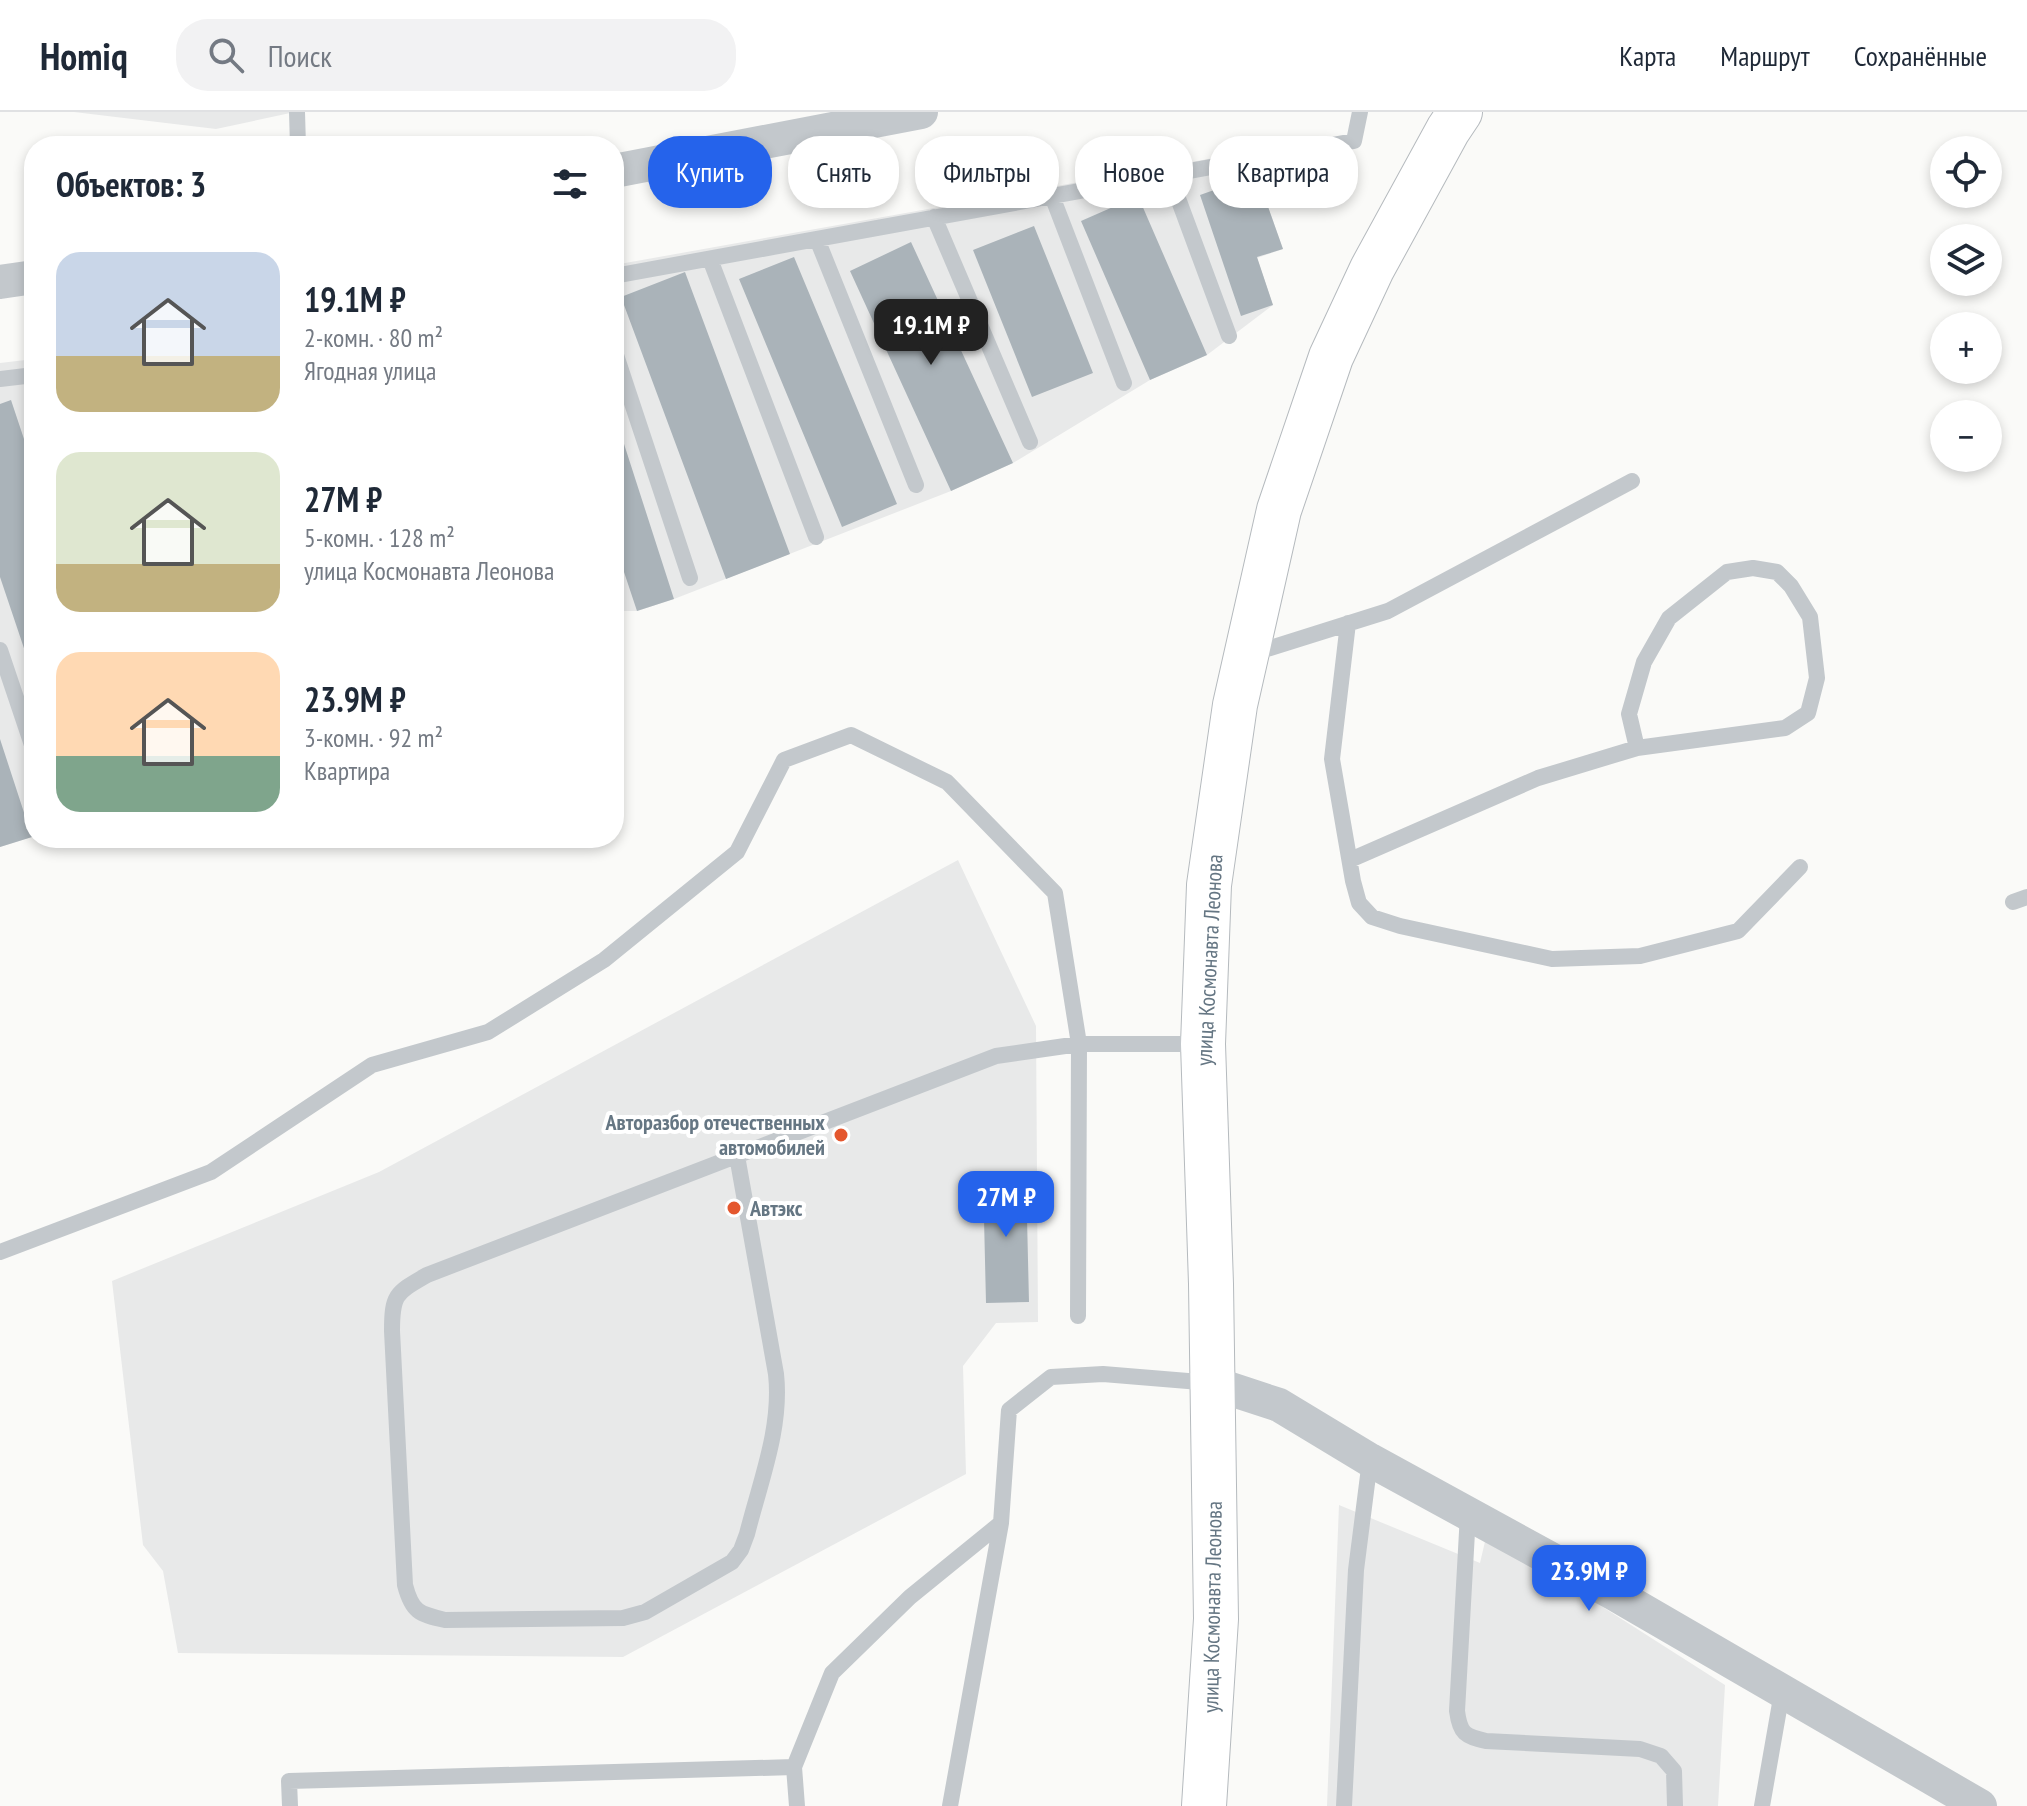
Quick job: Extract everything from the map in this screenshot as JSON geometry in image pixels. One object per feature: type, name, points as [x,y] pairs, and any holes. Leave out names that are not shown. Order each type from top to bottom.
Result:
[{"type":"main road","name":"улица Космонавта Леонова","points":[[1204,1806],[1216,1619],[1211,1284],[1203,1044],[1209,885],[1235,705],[1279,510],[1331,357],[1372,269],[1460,112]]},
{"type":"street","points":[[624,169],[871,116],[921,112]]},
{"type":"street","points":[[0,282],[24,278]]},
{"type":"street","points":[[1212,1383],[1279,1405],[1370,1460],[1613,1593],[1980,1806]]},
{"type":"lane","points":[[297,112],[298,136]]},
{"type":"lane","points":[[1193,170],[1354,141],[1360,112]]},
{"type":"lane","points":[[624,274],[985,208]]},
{"type":"lane","points":[[1057,208],[1124,383]]},
{"type":"lane","points":[[1182,208],[1229,336]]},
{"type":"lane","points":[[934,217],[1030,442]]},
{"type":"lane","points":[[817,239],[916,485]]},
{"type":"lane","points":[[710,259],[816,537]]},
{"type":"lane","points":[[0,379],[24,379]]},
{"type":"lane","points":[[624,379],[690,578]]},
{"type":"lane","points":[[1246,655],[1388,611],[1632,481]]},
{"type":"lane","points":[[1350,860],[1538,778],[1637,748],[1785,728],[1808,713],[1817,678],[1810,617],[1791,586],[1777,572],[1753,568],[1727,572],[1669,618],[1644,662],[1629,714],[1637,748]]},
{"type":"lane","points":[[1348,623],[1332,759],[1359,903],[1372,917],[1400,926],[1552,959],[1640,956],[1738,931],[1800,867]]},
{"type":"lane","points":[[0,650],[24,721]]},
{"type":"lane","points":[[0,1252],[211,1172],[372,1065],[488,1032],[604,960],[737,852],[784,760],[851,735],[947,782],[1055,893],[1079,1044],[1078,1316]]},
{"type":"lane","points":[[737,1156],[778,1394],[773,1433],[741,1550],[732,1562],[664,1602],[645,1612],[623,1618],[445,1620],[420,1614],[409,1602],[405,1585],[392,1331],[392,1306],[401,1290],[427,1275],[996,1056],[1079,1044],[1203,1044]]},
{"type":"lane","points":[[950,1806],[1001,1523],[1009,1410],[1051,1377],[1103,1374],[1212,1383]]},
{"type":"lane","points":[[1344,1806],[1356,1570],[1370,1460]]},
{"type":"lane","points":[[1468,1514],[1457,1711],[1459,1726],[1467,1737],[1486,1741],[1640,1749],[1661,1756],[1674,1771],[1675,1806]]},
{"type":"lane","points":[[797,1806],[794,1767],[832,1673],[910,1597],[1001,1523]]},
{"type":"lane","points":[[1762,1806],[1782,1692]]},
{"type":"lane","points":[[290,1806],[289,1781],[794,1767]]},
{"type":"shaded area","points":[[74,112],[295,112],[216,129]]},
{"type":"shaded area","points":[[1209,159],[1209,208],[1268,208],[1283,249],[1257,258],[1273,305],[1207,355],[1150,380],[1013,463],[951,491],[674,599],[637,611],[624,611],[624,263],[934,208],[1059,208],[1059,186],[1075,183],[1075,208],[1193,208],[1193,162]]},
{"type":"shaded area","points":[[24,360],[24,840],[0,847],[0,363]]},
{"type":"shaded area","points":[[958,860],[1036,1026],[1038,1322],[996,1323],[963,1366],[966,1474],[623,1657],[178,1653],[163,1571],[143,1545],[112,1281],[379,1172]]},
{"type":"shaded area","points":[[1339,1505],[1480,1563],[1487,1533],[1725,1685],[1718,1806],[1327,1806]]},
{"type":"building","points":[[1209,192],[1209,208],[1268,208],[1283,249],[1257,257],[1273,305],[1241,316],[1200,195]]},
{"type":"building","points":[[1111,208],[1143,208],[1207,355],[1150,380],[1081,221]]},
{"type":"building","points":[[1034,226],[1093,373],[1032,397],[973,250]]},
{"type":"building","points":[[911,242],[1013,463],[951,491],[850,271]]},
{"type":"building","points":[[794,257],[897,504],[842,527],[739,279]]},
{"type":"building","points":[[685,272],[790,554],[726,579],[624,305],[624,296]]},
{"type":"building","points":[[11,400],[24,439],[24,648],[0,577],[0,404]]},
{"type":"building","points":[[624,444],[674,599],[637,611],[624,572]]},
{"type":"building","points":[[0,739],[24,812],[24,840],[0,847]]},
{"type":"building","points":[[1026,1175],[1029,1302],[986,1303],[983,1176]]},
{"type":"place","name":"Авторазбор отечественных автомобилей","points":[[841,1135]]},
{"type":"place","name":"Автэкс","points":[[734,1208]]}]
